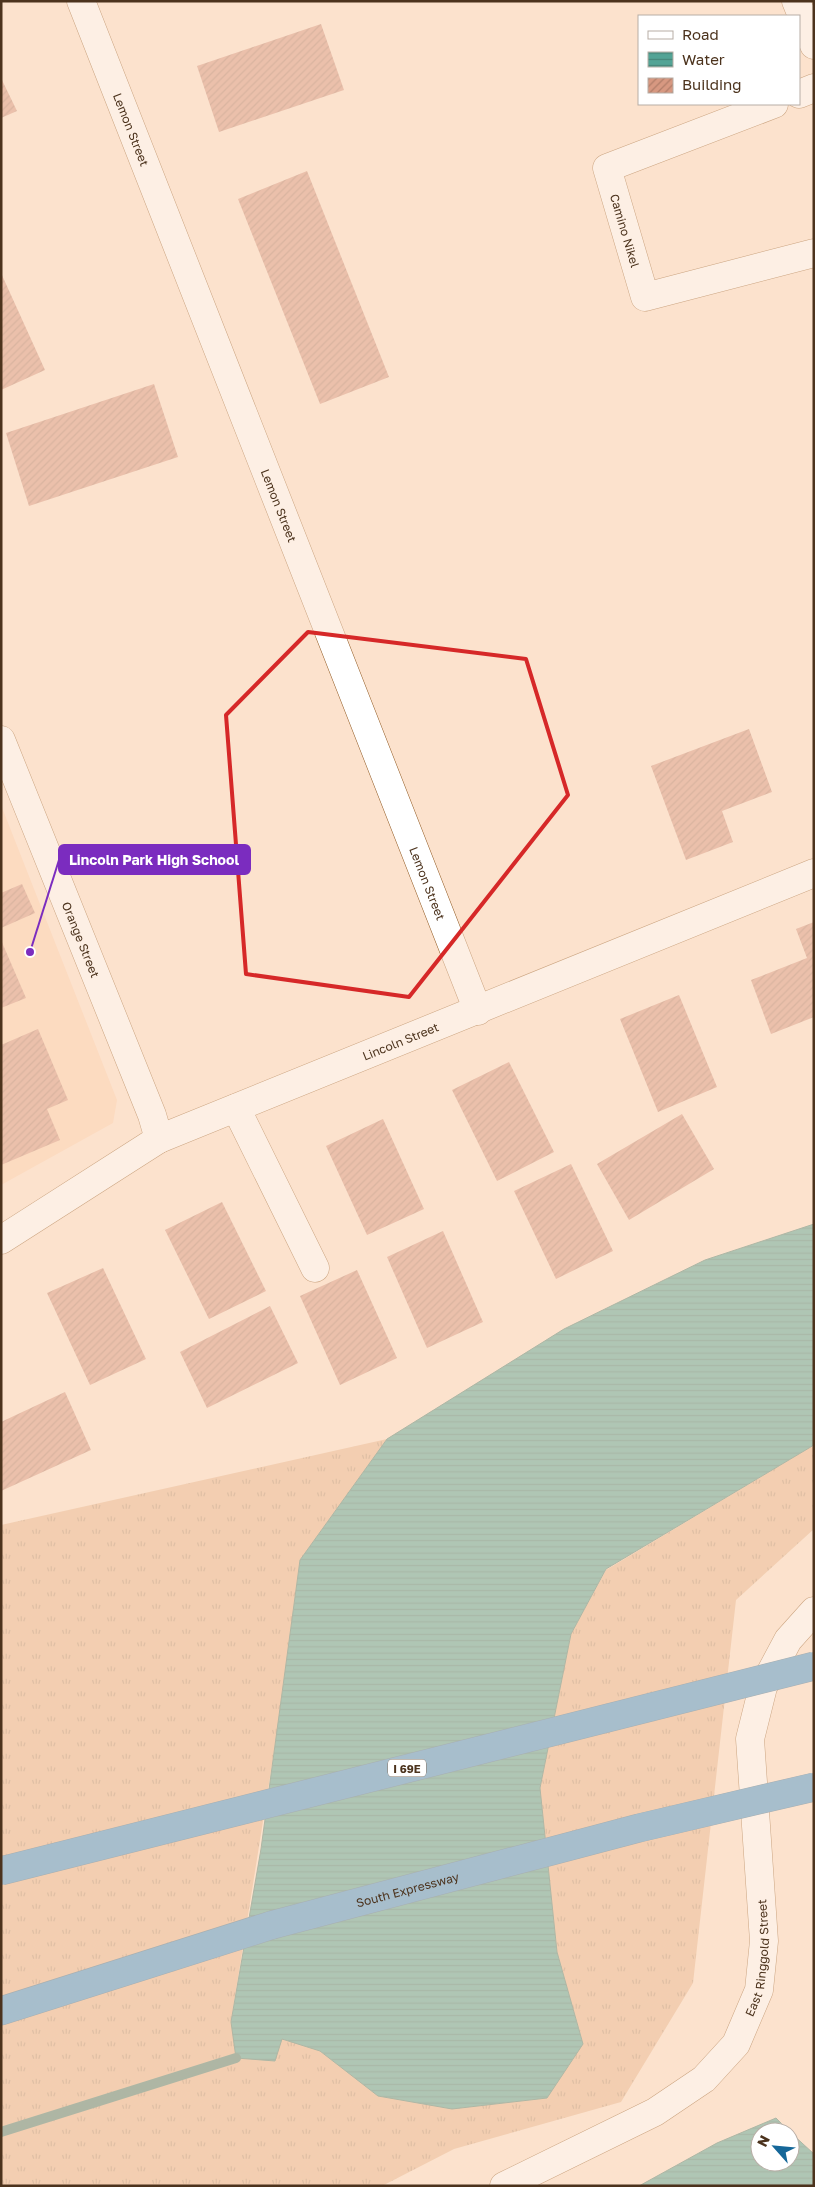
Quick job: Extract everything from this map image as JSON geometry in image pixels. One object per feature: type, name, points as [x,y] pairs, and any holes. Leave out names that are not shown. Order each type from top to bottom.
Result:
[{"type":"highway","name":"I 69E","points":[[1,1871],[814,1666]]},
{"type":"highway","name":"South Expressway","points":[[1,1996],[630,1830],[814,1787]]},
{"type":"highway","points":[[1,1859],[126,1838]]},
{"type":"highway","points":[[1,2011],[272,1925]]},
{"type":"street","name":"Lemon Street","points":[[81,1],[478,1011]]},
{"type":"street","points":[[796,1],[814,45]]},
{"type":"street","points":[[800,94],[814,88]]},
{"type":"street","name":"Camino Nikel","points":[[771,105],[607,168],[645,297],[814,253]]},
{"type":"street","name":"Orange Street","points":[[1,740],[152,1115],[159,1140]]},
{"type":"street","name":"Lincoln Street","points":[[1,1240],[159,1140],[814,873]]},
{"type":"street","points":[[236,1108],[315,1268]]},
{"type":"street","name":"East Ringgold Street","points":[[504,2186],[655,2112],[704,2079],[736,2044],[759,1990],[764,1941],[750,1739],[763,1687],[788,1640],[814,1611]]},
{"type":"highlighted area","points":[[308,632],[526,659],[568,795],[409,997],[246,974],[226,715]]},
{"type":"shaded area","points":[[1,805],[117,1100],[113,1123],[1,1185]]},
{"type":"green space","points":[[387,1439],[300,1560],[276,1740],[231,2022],[320,2051],[378,2096],[452,2109],[547,2098],[583,2044],[557,1952],[540,1788],[571,1634],[606,1570],[812,1446],[814,1449],[814,1529],[736,1600],[693,1983],[621,2102],[454,2149],[382,2186],[1,2186],[1,1525]]},
{"type":"water","points":[[814,1224],[814,1445],[606,1569],[571,1634],[540,1788],[557,1952],[583,2044],[547,2098],[452,2109],[378,2096],[320,2051],[282,2039],[275,2061],[236,2058],[231,2022],[261,1849],[300,1560],[387,1439],[564,1329],[705,1260]]},
{"type":"water","points":[[776,2118],[780,2122],[767,2122]]},
{"type":"water","points":[[750,2129],[750,2172],[800,2172],[800,2141],[814,2154],[814,2186],[639,2186],[717,2143]]},
{"type":"building","points":[[321,24],[344,90],[219,132],[197,66]]},
{"type":"building","points":[[1,78],[17,111],[1,118]]},
{"type":"building","points":[[307,171],[389,377],[320,404],[238,199]]},
{"type":"building","points":[[1,273],[45,370],[1,390]]},
{"type":"building","points":[[154,384],[178,457],[29,506],[6,433]]},
{"type":"building","points":[[749,729],[772,792],[722,811],[733,842],[686,860],[651,766]]},
{"type":"building","points":[[22,884],[35,913],[1,928],[1,893]]},
{"type":"building","points":[[814,922],[814,1017],[771,1034],[751,980],[807,958],[796,929]]},
{"type":"building","points":[[1,940],[26,998],[1,1008]]},
{"type":"building","points":[[679,995],[717,1087],[658,1112],[620,1019]]},
{"type":"building","points":[[38,1029],[68,1100],[47,1109],[60,1140],[1,1165],[1,1045]]},
{"type":"building","points":[[509,1062],[554,1152],[497,1181],[452,1090]]},
{"type":"building","points":[[682,1114],[714,1169],[629,1220],[597,1164]]},
{"type":"building","points":[[383,1119],[424,1209],[367,1235],[326,1146]]},
{"type":"building","points":[[571,1164],[613,1251],[556,1279],[514,1191]]},
{"type":"building","points":[[222,1202],[266,1291],[209,1319],[165,1230]]},
{"type":"building","points":[[443,1231],[483,1322],[427,1348],[387,1257]]},
{"type":"building","points":[[103,1268],[146,1359],[90,1385],[47,1293]]},
{"type":"building","points":[[357,1270],[397,1358],[340,1385],[300,1296]]},
{"type":"building","points":[[270,1306],[298,1363],[207,1408],[180,1352]]},
{"type":"building","points":[[65,1392],[91,1450],[1,1491],[1,1422]]},
{"type":"waterway","points":[[1,2132],[236,2058]]},
{"type":"place","name":"Lincoln Park High School","points":[[30,952]]}]
